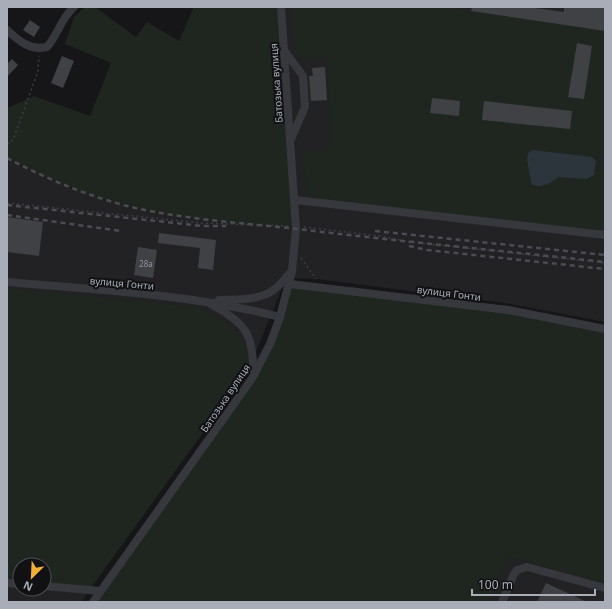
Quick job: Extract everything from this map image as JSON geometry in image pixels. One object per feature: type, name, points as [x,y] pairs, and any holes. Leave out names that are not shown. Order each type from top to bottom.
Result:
[{"type":"street","points":[[7,30],[23,44],[40,49],[47,47],[55,38],[65,17],[74,7]]},
{"type":"street","name":"Батозька вулиця","points":[[93,602],[253,378],[270,344],[280,317],[290,284],[296,227],[281,7]]},
{"type":"street","points":[[284,49],[303,76],[305,107],[290,140]]},
{"type":"street","points":[[295,200],[605,235]]},
{"type":"street","points":[[204,300],[247,298],[266,295],[274,290],[292,271]]},
{"type":"street","name":"вулиця Гонти","points":[[7,282],[204,300],[241,307],[280,317]]},
{"type":"street","name":"вулиця Гонти","points":[[290,284],[508,310],[605,329]]},
{"type":"street","points":[[204,300],[230,314],[244,328],[254,351],[253,378]]},
{"type":"street","points":[[502,602],[514,574],[517,570],[527,567],[605,588]]},
{"type":"street","points":[[52,587],[100,591]]},
{"type":"path","points":[[7,144],[14,140],[38,71],[40,49]]},
{"type":"path","points":[[7,203],[201,223],[268,224],[396,238],[398,241],[605,263]]},
{"type":"shaded area","points":[[85,7],[95,7],[136,37],[147,22],[179,41],[194,7],[281,7],[296,229],[204,220],[135,208],[99,198],[72,188],[7,158],[7,108],[34,96],[90,116],[111,63],[65,44],[74,17]]},
{"type":"shaded area","points":[[281,7],[605,7],[605,322],[506,303],[316,279],[286,278],[257,349],[243,377],[81,602],[7,602],[7,158],[71,188],[128,206],[206,219],[296,227]]},
{"type":"shaded area","points":[[293,7],[446,7],[605,31],[605,235],[307,201],[303,151],[326,151],[330,147],[328,59],[296,58]]},
{"type":"shaded area","points":[[533,150],[592,157],[596,161],[594,175],[586,179],[558,177],[546,185],[532,185],[527,160],[528,153]]},
{"type":"shaded area","points":[[290,284],[508,310],[605,329],[605,583],[509,557],[488,602],[93,602],[253,377]]},
{"type":"shaded area","points":[[7,288],[196,307],[223,320],[235,330],[240,336],[247,350],[249,364],[243,377],[89,590],[52,587],[52,557],[12,557],[12,583],[7,583]]},
{"type":"shaded area","points":[[507,550],[605,573],[605,602],[484,602]]},
{"type":"building","points":[[472,7],[528,7],[564,12],[564,7],[605,7],[605,31],[471,11]]},
{"type":"building","points":[[30,20],[40,27],[34,37],[23,30]]},
{"type":"building","points":[[577,43],[592,46],[584,99],[568,97]]},
{"type":"building","points":[[62,56],[74,61],[63,88],[51,83]]},
{"type":"building","points":[[12,59],[18,65],[7,77],[7,64]]},
{"type":"building","points":[[325,67],[327,100],[311,101],[309,76],[313,76],[312,68]]},
{"type":"building","points":[[432,98],[460,101],[459,116],[430,113]]},
{"type":"building","points":[[484,101],[572,111],[570,129],[482,120]]},
{"type":"building","points":[[7,217],[43,222],[39,256],[7,252]]},
{"type":"building","points":[[159,233],[216,240],[213,270],[198,268],[200,248],[158,243]]},
{"type":"building","points":[[138,247],[157,250],[153,278],[134,275]]},
{"type":"building","points":[[546,583],[587,602],[537,602]]},
{"type":"railway","points":[[7,158],[51,179],[96,197],[127,206],[171,215],[605,262]]},
{"type":"railway","points":[[7,205],[203,226],[226,226]]},
{"type":"railway","points":[[7,215],[121,231]]},
{"type":"railway","points":[[375,231],[605,255]]},
{"type":"railway","points":[[409,246],[427,250],[605,269]]}]
